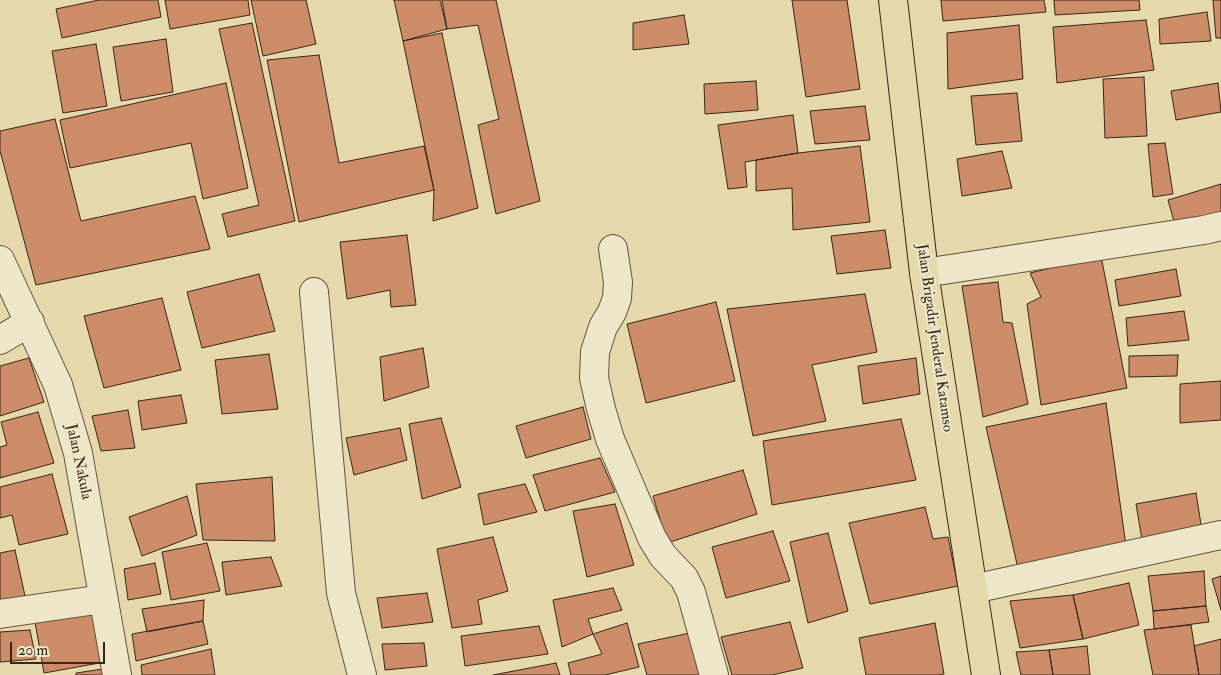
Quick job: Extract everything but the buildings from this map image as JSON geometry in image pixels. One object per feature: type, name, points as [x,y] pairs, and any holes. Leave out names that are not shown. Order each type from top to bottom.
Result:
[{"type":"main road","name":"Jalan Brigadir Jenderal Katamso","points":[[893,0],[924,273],[986,675]]},
{"type":"street","points":[[924,273],[1221,226]]},
{"type":"street","points":[[613,249],[618,282],[617,298],[612,312],[603,327],[595,352],[594,378],[601,409],[610,439],[652,538],[663,556],[684,578],[691,592],[714,675]]},
{"type":"street","name":"Jalan Nakula","points":[[0,260],[58,385],[78,454],[117,675]]},
{"type":"street","points":[[314,292],[341,593],[362,675]]},
{"type":"street","points":[[0,340],[30,322]]},
{"type":"street","points":[[973,589],[1221,535]]},
{"type":"street","points":[[0,614],[103,599]]}]
